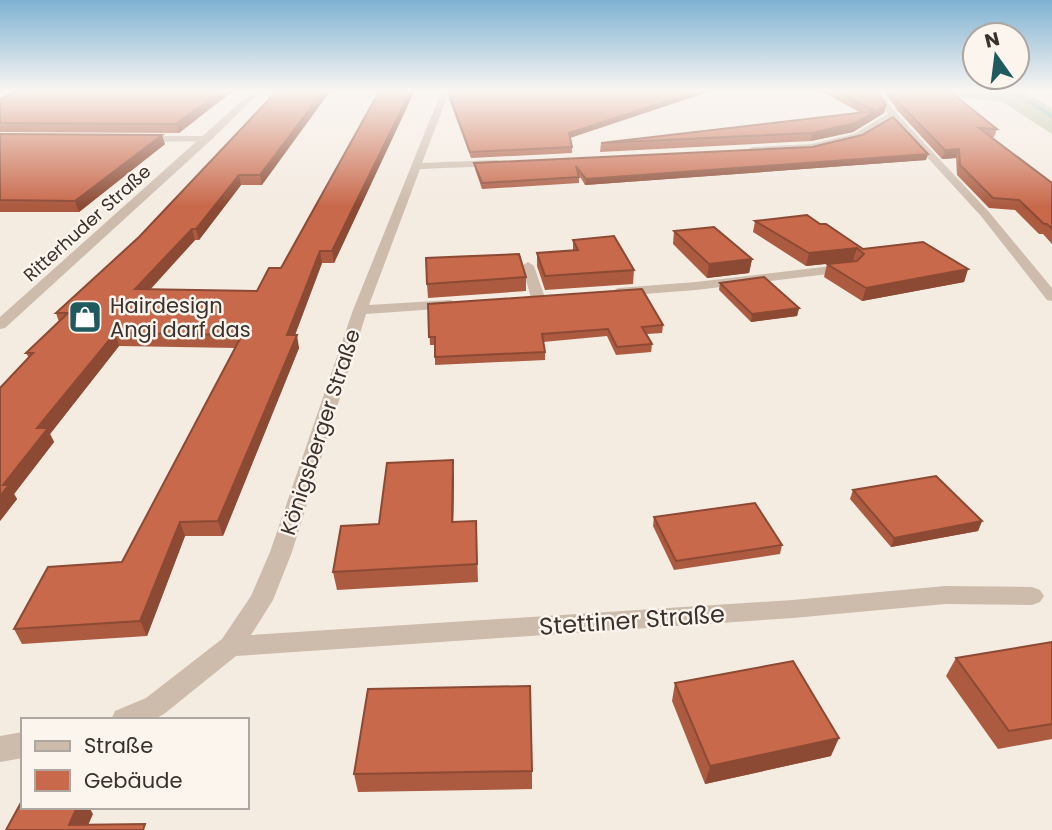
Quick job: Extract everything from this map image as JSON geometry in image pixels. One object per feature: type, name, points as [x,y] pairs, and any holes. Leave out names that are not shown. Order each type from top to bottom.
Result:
[{"type":"street","name":"Ritterhuder Straße","points":[[0,325],[217,129]]},
{"type":"street","name":"Königsberger Straße","points":[[128,718],[155,706],[231,646],[261,600],[281,552],[360,310],[431,129]]},
{"type":"street","points":[[735,151],[811,147],[857,136],[869,129]]},
{"type":"street","points":[[906,129],[985,214],[1052,297]]},
{"type":"street","points":[[133,139],[206,139]]},
{"type":"street","points":[[416,166],[506,163]]},
{"type":"street","points":[[528,265],[538,298]]},
{"type":"street","points":[[604,293],[696,286],[852,267]]},
{"type":"street","points":[[360,310],[470,303]]},
{"type":"street","name":"Stettiner Straße","points":[[231,646],[793,609],[946,595],[1032,596]]},
{"type":"street","points":[[0,749],[21,745]]},
{"type":"building","points":[[241,129],[295,129],[260,175],[239,175],[196,229],[192,229],[135,289],[257,291],[269,268],[281,268],[358,129],[392,129],[332,251],[320,251],[287,335],[297,335],[218,521],[180,522],[140,621],[14,629],[48,567],[122,562],[242,335],[115,333],[37,428],[48,428],[3,485],[9,485],[0,496],[0,388],[33,353],[26,353],[68,313],[56,313],[139,237]]},
{"type":"building","points":[[462,129],[582,129],[569,133],[572,147],[470,152]]},
{"type":"building","points":[[723,129],[830,129],[812,133],[601,143]]},
{"type":"building","points":[[873,129],[904,129],[928,154],[586,179],[576,166],[579,177],[482,183],[474,163],[812,147],[862,135]]},
{"type":"building","points":[[924,129],[980,129],[1052,183],[1052,229],[1019,200],[993,198],[960,165],[959,149],[945,150]]},
{"type":"building","points":[[0,134],[162,135],[75,201],[0,200]]},
{"type":"building","points":[[807,215],[820,224],[826,224],[863,249],[923,242],[968,269],[866,288],[827,264],[857,261],[864,254],[857,248],[809,253],[755,221]]},
{"type":"building","points":[[714,227],[752,259],[709,264],[674,231]]},
{"type":"building","points":[[614,236],[634,270],[545,276],[537,253],[578,250],[573,240]]},
{"type":"building","points":[[519,254],[526,277],[427,284],[426,258]]},
{"type":"building","points":[[764,277],[799,308],[752,314],[720,283]]},
{"type":"building","points":[[642,289],[663,325],[642,327],[652,344],[617,347],[608,329],[542,334],[545,352],[435,357],[435,337],[429,337],[428,304]]},
{"type":"building","points":[[453,460],[452,522],[476,521],[477,564],[333,572],[341,526],[379,524],[387,463]]},
{"type":"building","points":[[936,476],[982,521],[894,538],[853,490]]},
{"type":"building","points":[[755,503],[782,545],[676,561],[654,517]]},
{"type":"building","points":[[1052,642],[1052,724],[1009,731],[956,658]]},
{"type":"building","points":[[793,661],[839,738],[710,766],[675,683]]},
{"type":"building","points":[[530,686],[532,771],[354,774],[368,689]]},
{"type":"building","points":[[21,803],[21,809],[76,809],[69,825],[145,824],[143,830],[6,830]]},
{"type":"place","name":"Hairdesign Angi darf das","points":[[85,317]]}]
